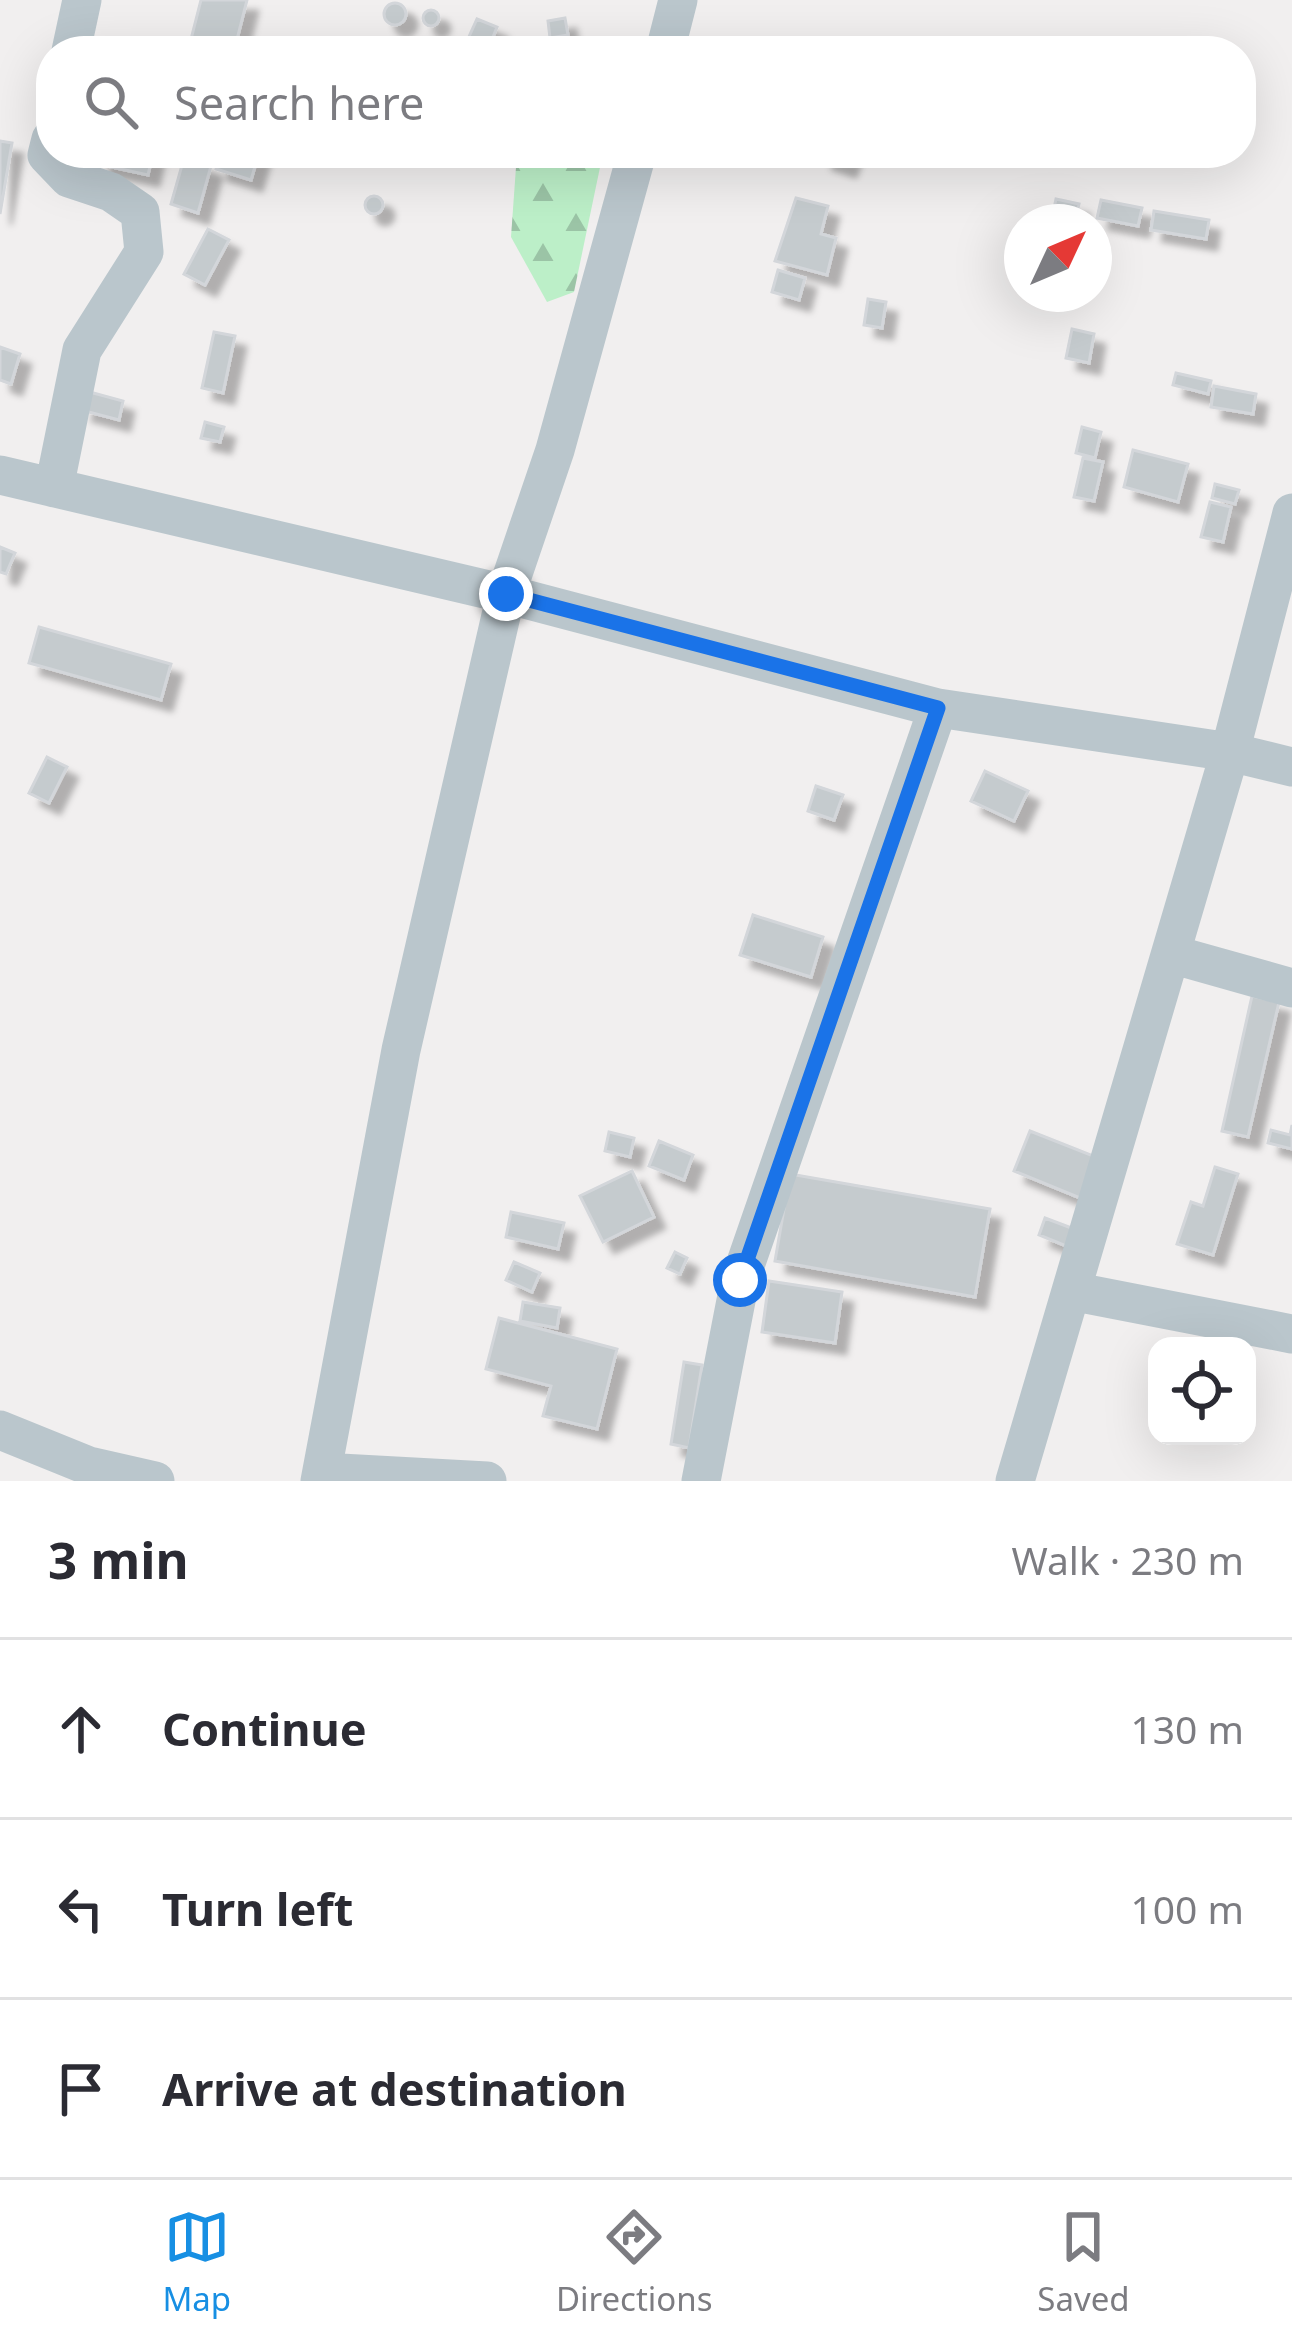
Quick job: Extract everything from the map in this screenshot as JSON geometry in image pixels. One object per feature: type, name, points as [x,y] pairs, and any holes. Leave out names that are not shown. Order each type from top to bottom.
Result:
[{"type":"street","points":[[74,36],[82,0]]},
{"type":"street","points":[[668,36],[678,0]]},
{"type":"street","points":[[55,488],[82,350],[144,252],[140,212],[111,192],[69,178],[59,168]]},
{"type":"street","points":[[487,1481],[321,1477],[401,1050],[506,594],[555,450],[633,168]]},
{"type":"street","points":[[0,476],[506,594],[938,708],[1230,752],[1292,767]]},
{"type":"street","points":[[1016,1481],[1230,752],[1292,514]]},
{"type":"street","points":[[701,1481],[740,1280],[938,708]]},
{"type":"street","points":[[1171,954],[1292,988]]},
{"type":"street","points":[[1072,1291],[1292,1334]]},
{"type":"street","points":[[0,1430],[88,1466],[155,1481]]},
{"type":"green space","points":[[516,168],[600,168],[574,292],[547,302],[511,237]]},
{"type":"building","points":[[201,0],[247,0],[238,36],[192,36]]},
{"type":"building","points":[[395,3],[406,14],[395,25],[384,14]]},
{"type":"building","points":[[431,10],[439,18],[431,26],[423,18]]},
{"type":"building","points":[[565,18],[568,35],[550,36],[548,21]]},
{"type":"building","points":[[477,19],[497,27],[493,36],[469,36]]},
{"type":"building","points":[[0,141],[12,143],[0,214]]},
{"type":"building","points":[[116,168],[150,168],[148,175]]},
{"type":"building","points":[[181,168],[210,168],[198,213],[171,204]]},
{"type":"building","points":[[216,168],[255,168],[251,180]]},
{"type":"building","points":[[374,196],[383,205],[374,214],[365,205]]},
{"type":"building","points":[[796,198],[828,206],[821,234],[836,238],[827,275],[775,261]]},
{"type":"building","points":[[1101,200],[1142,208],[1138,226],[1112,221],[1112,204],[1100,204]]},
{"type":"building","points":[[1154,211],[1209,220],[1206,239],[1151,230]]},
{"type":"building","points":[[208,229],[229,240],[205,285],[184,274]]},
{"type":"building","points":[[778,270],[805,278],[799,300],[772,292]]},
{"type":"building","points":[[868,299],[886,302],[882,328],[864,325]]},
{"type":"building","points":[[1072,329],[1094,334],[1089,363],[1066,358]]},
{"type":"building","points":[[214,332],[235,336],[223,393],[202,388]]},
{"type":"building","points":[[0,347],[20,354],[11,384],[0,380]]},
{"type":"building","points":[[1176,373],[1211,381],[1208,394],[1173,385]]},
{"type":"building","points":[[1214,386],[1256,394],[1253,414],[1211,407]]},
{"type":"building","points":[[86,391],[123,401],[119,420],[81,410]]},
{"type":"building","points":[[205,422],[224,427],[220,442],[201,438]]},
{"type":"building","points":[[1082,427],[1101,432],[1095,458],[1076,453]]},
{"type":"building","points":[[1133,450],[1188,464],[1178,502],[1124,487]]},
{"type":"building","points":[[1083,458],[1103,462],[1094,501],[1074,497]]},
{"type":"building","points":[[1215,484],[1239,490],[1235,504],[1212,498]]},
{"type":"building","points":[[1210,502],[1231,507],[1223,542],[1201,537]]},
{"type":"building","points":[[0,547],[15,553],[6,574],[0,572]]},
{"type":"building","points":[[39,627],[171,664],[161,700],[29,663]]},
{"type":"building","points":[[47,757],[67,767],[49,803],[29,793]]},
{"type":"building","points":[[985,771],[1028,791],[1014,821],[971,801]]},
{"type":"building","points":[[816,786],[843,795],[834,820],[808,811]]},
{"type":"building","points":[[753,915],[823,937],[811,977],[740,955]]},
{"type":"building","points":[[1252,996],[1279,1002],[1248,1137],[1222,1131]]},
{"type":"building","points":[[1292,1125],[1292,1149],[1268,1143],[1271,1130],[1290,1135]]},
{"type":"building","points":[[1030,1131],[1096,1157],[1080,1198],[1014,1171]]},
{"type":"building","points":[[609,1132],[634,1138],[630,1157],[605,1151]]},
{"type":"building","points":[[659,1141],[693,1155],[684,1180],[649,1166]]},
{"type":"building","points":[[1215,1167],[1238,1174],[1213,1255],[1177,1244],[1191,1202],[1203,1206]]},
{"type":"building","points":[[632,1171],[654,1217],[603,1242],[580,1196]]},
{"type":"building","points":[[790,1174],[990,1209],[975,1297],[775,1261]]},
{"type":"building","points":[[511,1212],[564,1223],[558,1249],[506,1237]]},
{"type":"building","points":[[1045,1218],[1082,1232],[1076,1250],[1039,1235]]},
{"type":"building","points":[[675,1252],[687,1258],[680,1274],[667,1268]]},
{"type":"building","points":[[514,1262],[540,1273],[532,1292],[506,1280]]},
{"type":"building","points":[[769,1281],[842,1292],[835,1343],[762,1332]]},
{"type":"building","points":[[523,1302],[560,1308],[557,1328],[520,1321]]},
{"type":"building","points":[[499,1318],[617,1349],[597,1429],[543,1416],[551,1386],[486,1369]]},
{"type":"building","points":[[684,1362],[702,1365],[689,1448],[671,1444]]},
{"type":"route","points":[[506,594],[938,708],[740,1280]]}]
